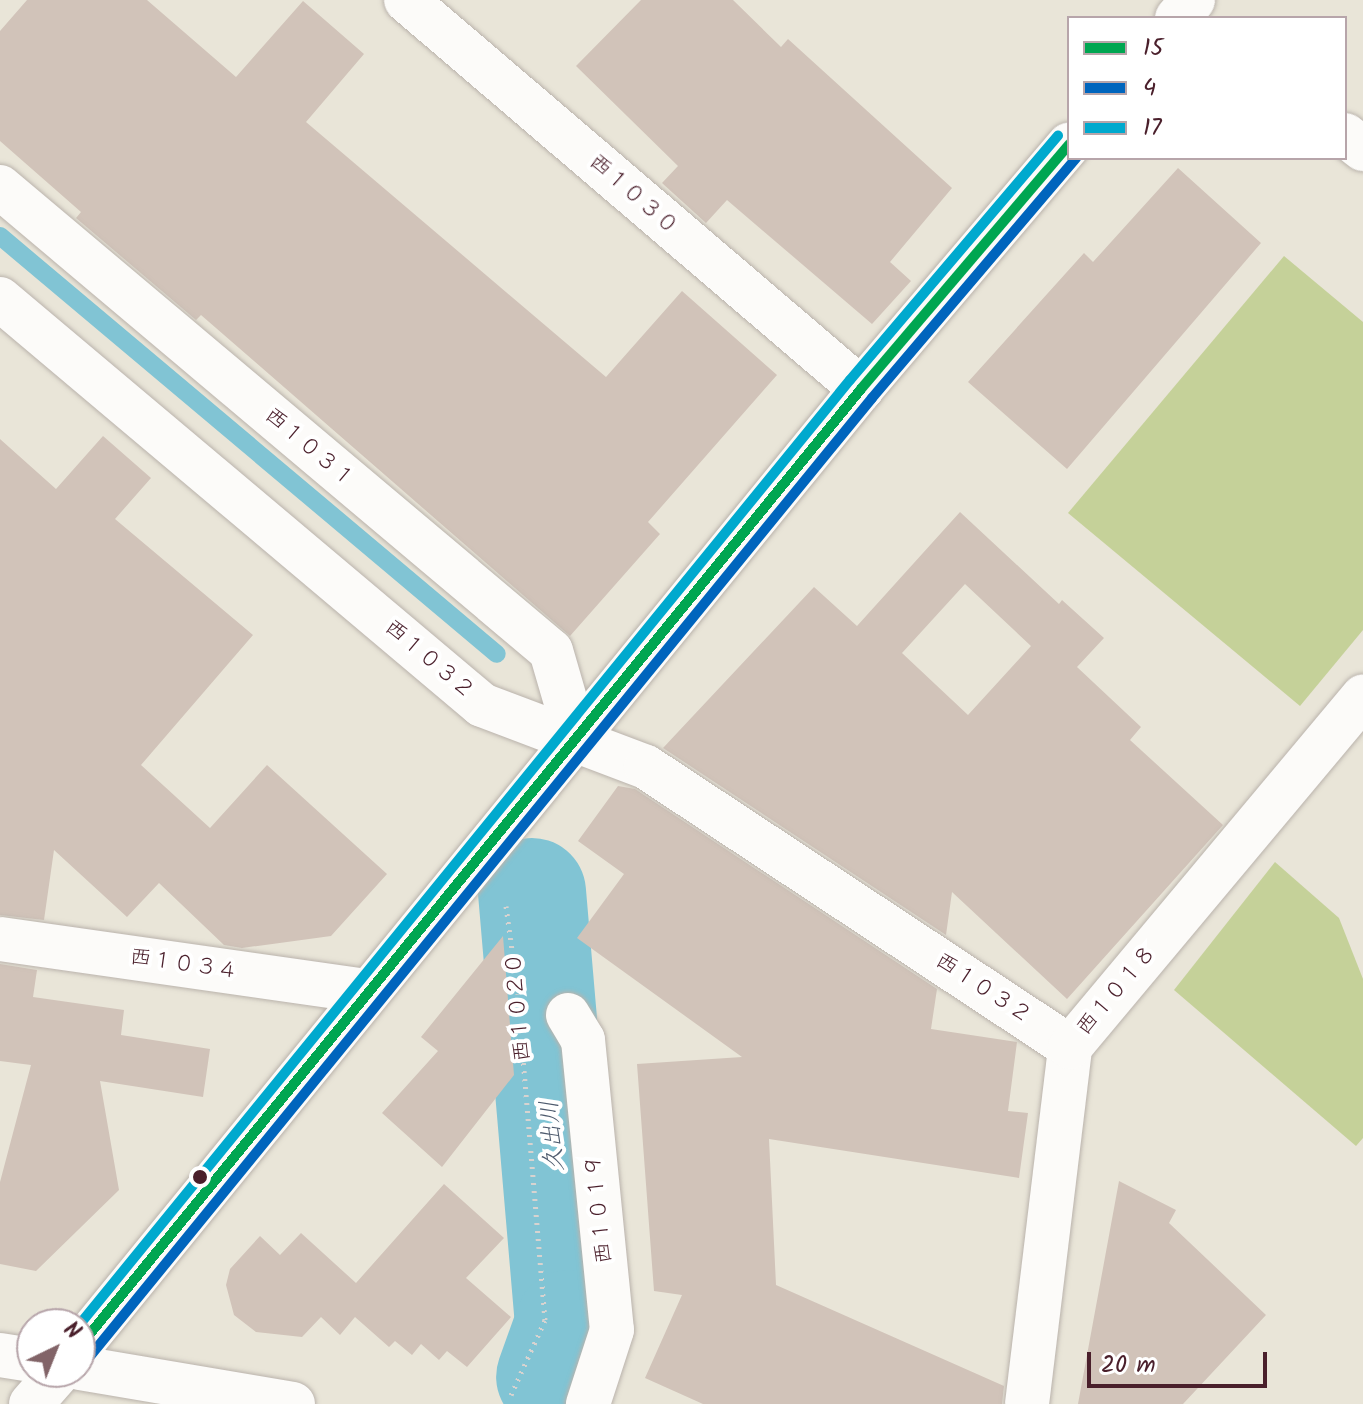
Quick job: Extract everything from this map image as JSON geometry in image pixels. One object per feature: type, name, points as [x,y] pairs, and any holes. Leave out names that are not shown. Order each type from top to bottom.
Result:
[{"type":"street","name":"西１０３０","points":[[406,0],[861,389]]},
{"type":"street","points":[[1347,137],[1363,149]]},
{"type":"street","points":[[96,1326],[861,389],[1067,147]]},
{"type":"street","name":"西１０３１","points":[[0,187],[551,651],[576,737]]},
{"type":"street","name":"西１０３２","points":[[0,299],[482,705],[576,737],[646,767],[1070,1047]]},
{"type":"street","name":"西１０１８","points":[[1027,1404],[1070,1047],[1363,696]]},
{"type":"street","name":"西１０３４","points":[[0,939],[367,991]]},
{"type":"street","name":"西１０１９","points":[[568,1015],[583,1040],[612,1330],[588,1404]]},
{"type":"street","points":[[96,1371],[293,1404]]},
{"type":"street","points":[[31,1404],[45,1388]]},
{"type":"path","name":"西１０２０","points":[[504,901],[511,915],[519,1008]]},
{"type":"path","name":"西１０２０","points":[[511,1395],[545,1320],[522,1040]]},
{"type":"green space","points":[[1284,256],[1363,322],[1363,630],[1300,706],[1068,513]]},
{"type":"green space","points":[[1275,862],[1339,918],[1363,979],[1363,1138],[1356,1146],[1174,990]]},
{"type":"building","points":[[27,0],[147,0],[236,77],[303,1],[364,54],[306,122],[606,377],[682,291],[777,375],[648,522],[660,534],[570,636],[201,315],[196,320],[76,218],[81,212],[0,141],[0,31]]},
{"type":"building","points":[[641,0],[733,0],[781,47],[788,39],[952,188],[890,262],[911,281],[872,324],[727,200],[706,223],[662,183],[678,166],[576,66]]},
{"type":"building","points":[[1178,168],[1261,243],[1067,469],[968,382],[1084,253],[1093,262]]},
{"type":"building","points":[[103,436],[151,478],[115,519],[253,635],[141,765],[210,828],[267,765],[387,874],[331,936],[242,948],[224,945],[159,883],[127,917],[54,850],[44,920],[0,915],[0,439],[56,489]]},
{"type":"building","points":[[960,512],[1059,604],[1062,600],[1104,638],[1077,667],[1141,727],[1130,740],[1223,825],[1067,999],[952,892],[946,935],[663,748],[814,587],[857,626]],"holes":[[[965,584],[1031,646],[968,715],[902,653]]]},
{"type":"building","points":[[618,786],[635,789],[937,989],[931,1029],[1017,1042],[1008,1111],[1028,1113],[1019,1178],[769,1139],[776,1285],[1004,1386],[1002,1404],[703,1404],[645,1378],[682,1295],[654,1291],[637,1064],[742,1057],[577,938],[624,874],[578,841]]},
{"type":"building","points":[[503,936],[514,1075],[442,1167],[382,1113],[438,1051],[421,1037]]},
{"type":"building","points":[[0,964],[37,970],[33,997],[124,1010],[121,1035],[210,1049],[203,1097],[100,1081],[119,1190],[36,1271],[0,1264],[0,1182],[31,1065],[0,1061]]},
{"type":"building","points":[[1119,1181],[1176,1210],[1169,1223],[1266,1315],[1183,1404],[1078,1404]]},
{"type":"building","points":[[444,1184],[504,1238],[466,1278],[511,1317],[467,1367],[447,1351],[439,1360],[421,1344],[412,1355],[395,1341],[389,1347],[355,1317],[340,1335],[321,1317],[302,1337],[256,1332],[234,1315],[226,1285],[230,1269],[260,1236],[280,1255],[301,1233],[356,1283]]},
{"type":"waterway","points":[[0,236],[497,654]]},
{"type":"waterway","name":"久出川","points":[[532,892],[569,1324],[550,1377]]},
{"type":"transit line","name":"17","points":[[93,1308],[850,380],[1058,136]]},
{"type":"transit line","name":"15","points":[[96,1326],[861,389],[1067,147]]},
{"type":"transit line","name":"4","points":[[96,1349],[872,398],[1074,160]]}]
